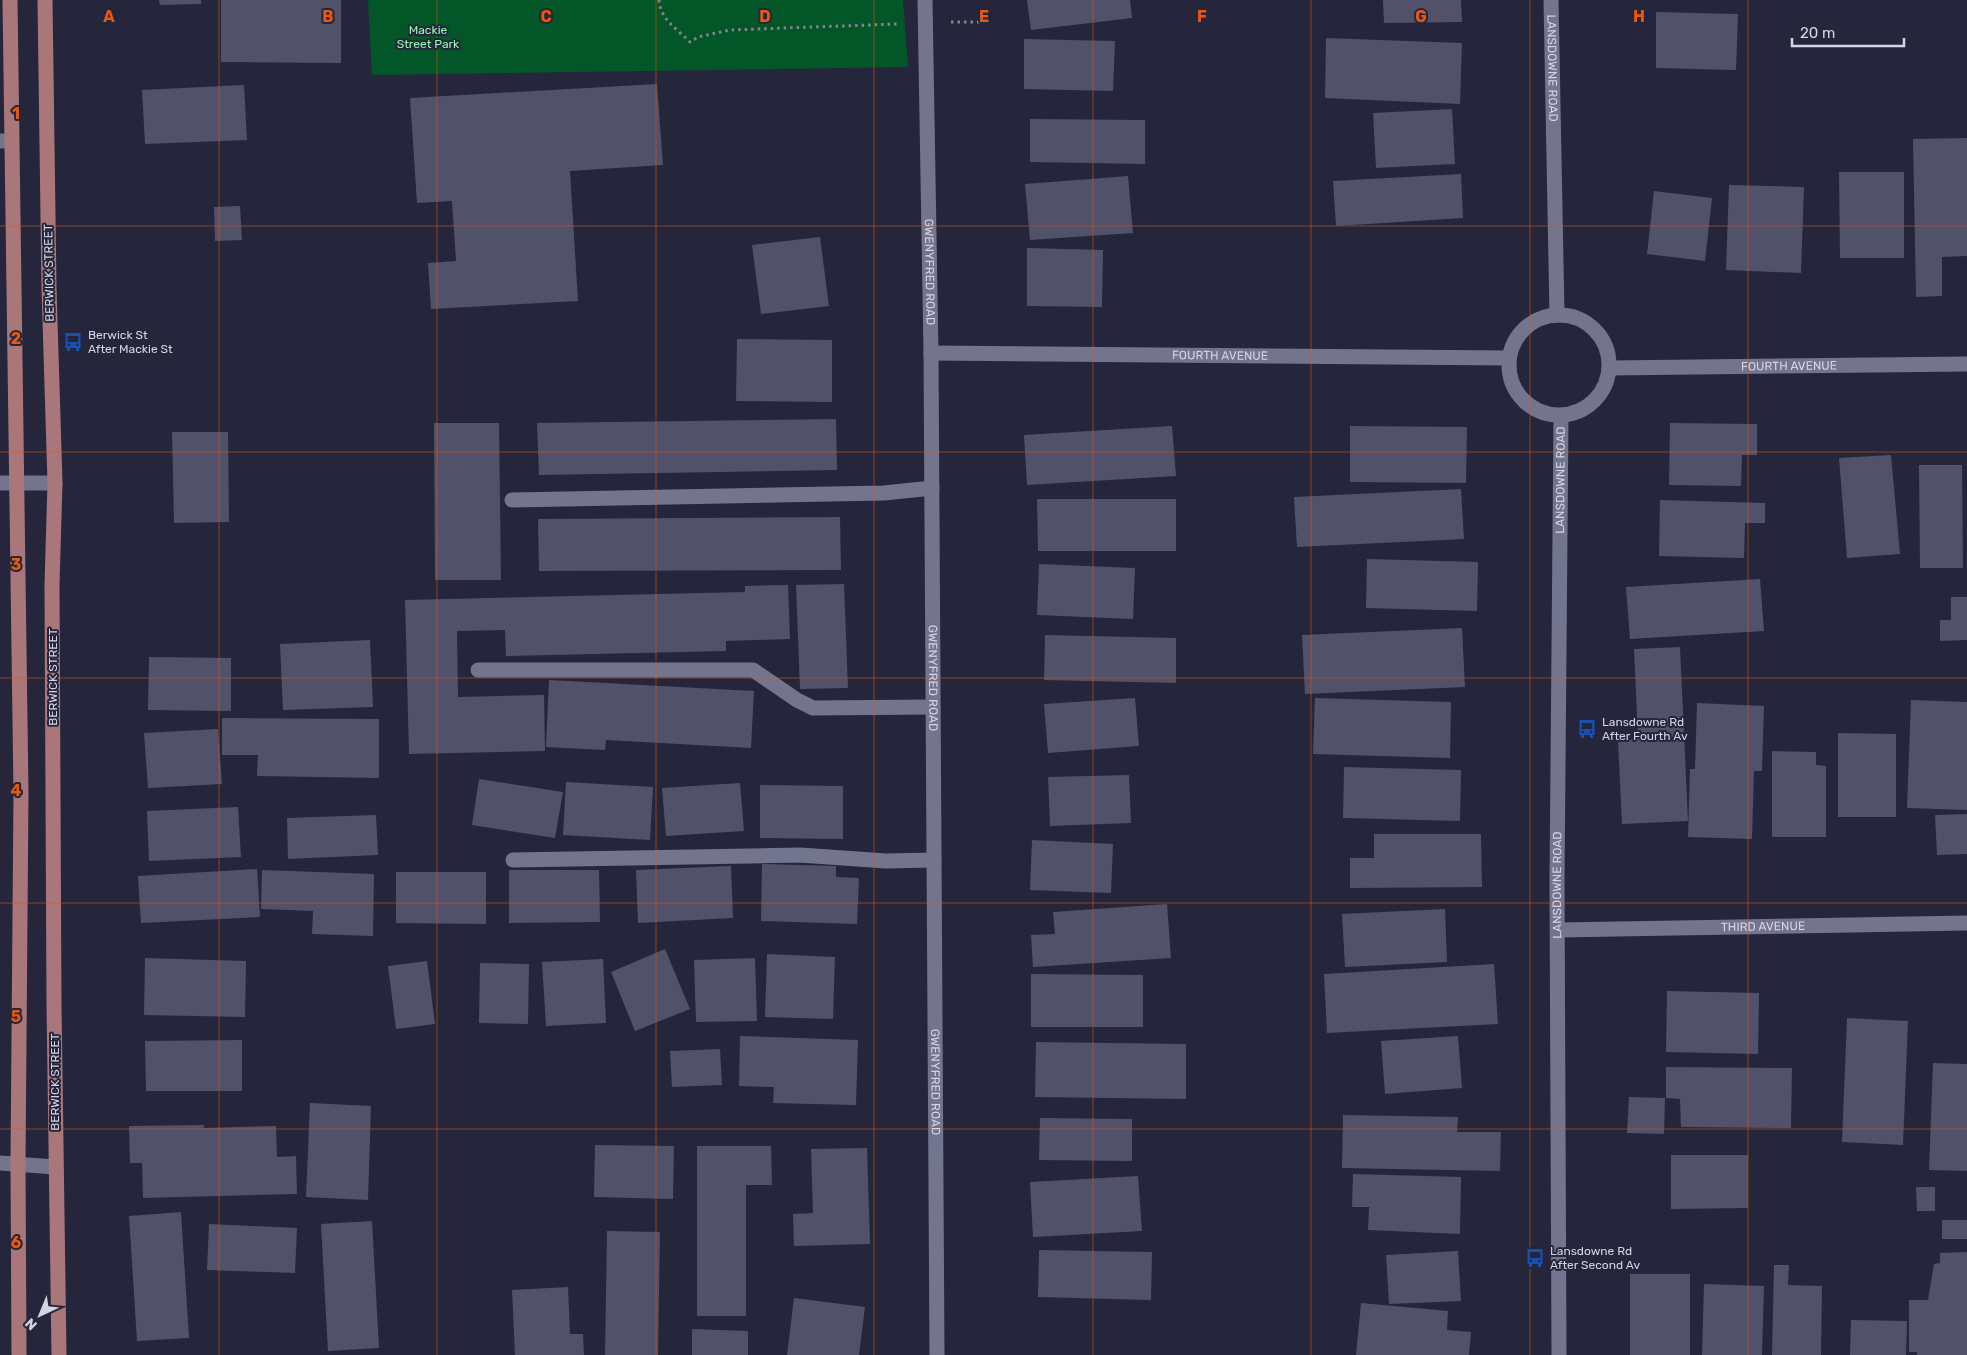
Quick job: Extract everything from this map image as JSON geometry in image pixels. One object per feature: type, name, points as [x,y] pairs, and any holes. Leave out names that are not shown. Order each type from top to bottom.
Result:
[{"type":"main road","points":[[10,0],[6,141],[17,483],[21,793],[18,1163],[19,1355]]},
{"type":"main road","name":"BERWICK STREET","points":[[45,0],[49,288],[55,483],[52,585],[55,1167],[59,1355]]},
{"type":"street","name":"GWENYFRED ROAD","points":[[925,0],[931,352],[937,1355]]},
{"type":"street","name":"LANSDOWNE ROAD","points":[[1550,0],[1557,315]]},
{"type":"street","points":[[1557,315],[1573,317],[1589,324],[1600,336],[1608,351],[1610,368],[1607,382],[1600,396],[1583,410],[1561,416],[1546,414],[1533,409],[1521,399],[1513,387],[1509,373],[1509,358],[1514,341],[1525,328],[1540,318],[1557,315]]},
{"type":"street","name":"FOURTH AVENUE","points":[[931,352],[1509,358]]},
{"type":"street","name":"FOURTH AVENUE","points":[[1610,368],[1967,364]]},
{"type":"street","name":"LANSDOWNE ROAD","points":[[1559,1355],[1557,873],[1561,416]]},
{"type":"street","points":[[0,483],[55,483]]},
{"type":"street","points":[[512,500],[884,493],[932,488]]},
{"type":"street","points":[[478,670],[753,670],[797,700],[813,708],[933,707]]},
{"type":"street","points":[[512,860],[800,855],[886,861],[934,860]]},
{"type":"street","name":"THIRD AVENUE","points":[[1558,930],[1967,923]]},
{"type":"street","points":[[0,1163],[55,1167]]},
{"type":"path","points":[[659,0],[659,7],[666,20],[690,42],[698,37],[730,30],[980,22]]},
{"type":"green space","name":"Mackie Street Park","points":[[368,0],[903,0],[908,67],[372,75]]},
{"type":"building","points":[[159,0],[201,0],[201,4],[160,5]]},
{"type":"building","points":[[221,0],[341,0],[341,63],[221,62]]},
{"type":"building","points":[[1027,0],[1130,0],[1132,18],[1031,30]]},
{"type":"building","points":[[1383,0],[1461,0],[1462,22],[1384,23]]},
{"type":"building","points":[[1656,12],[1738,14],[1736,70],[1656,68]]},
{"type":"building","points":[[1326,38],[1462,43],[1460,104],[1325,98]]},
{"type":"building","points":[[1024,39],[1115,41],[1113,91],[1024,89]]},
{"type":"building","points":[[657,84],[663,165],[570,171],[578,301],[431,309],[428,263],[456,261],[452,201],[417,203],[410,98]]},
{"type":"building","points":[[244,85],[247,140],[145,144],[142,90]]},
{"type":"building","points":[[1452,109],[1455,164],[1376,168],[1373,113]]},
{"type":"building","points":[[1030,119],[1145,120],[1145,164],[1030,162]]},
{"type":"building","points":[[1967,138],[1967,256],[1942,257],[1942,296],[1916,297],[1913,139]]},
{"type":"building","points":[[1839,172],[1904,172],[1904,258],[1840,258]]},
{"type":"building","points":[[1461,174],[1463,218],[1336,226],[1333,181]]},
{"type":"building","points":[[1128,176],[1133,233],[1030,240],[1025,184]]},
{"type":"building","points":[[1729,185],[1804,187],[1801,273],[1726,270]]},
{"type":"building","points":[[1654,191],[1712,198],[1705,261],[1647,254]]},
{"type":"building","points":[[240,206],[242,240],[215,241],[214,207]]},
{"type":"building","points":[[820,237],[829,306],[761,314],[752,245]]},
{"type":"building","points":[[1027,248],[1103,250],[1102,307],[1027,306]]},
{"type":"building","points":[[737,339],[832,340],[832,402],[736,401]]},
{"type":"building","points":[[836,419],[837,470],[539,475],[537,423]]},
{"type":"building","points":[[434,423],[499,423],[501,580],[435,580]]},
{"type":"building","points":[[1670,423],[1757,424],[1757,455],[1742,455],[1741,486],[1669,485]]},
{"type":"building","points":[[1172,426],[1176,476],[1027,485],[1024,435]]},
{"type":"building","points":[[1350,426],[1467,427],[1466,483],[1350,482]]},
{"type":"building","points":[[172,432],[228,432],[229,522],[174,523]]},
{"type":"building","points":[[1891,455],[1900,554],[1847,558],[1839,458]]},
{"type":"building","points":[[1919,465],[1962,465],[1963,568],[1920,568]]},
{"type":"building","points":[[1461,489],[1464,539],[1297,547],[1294,497]]},
{"type":"building","points":[[1037,499],[1176,499],[1176,551],[1038,551]]},
{"type":"building","points":[[1660,500],[1765,503],[1765,523],[1745,523],[1744,558],[1659,556]]},
{"type":"building","points":[[840,517],[841,570],[539,571],[538,519]]},
{"type":"building","points":[[1367,559],[1478,562],[1477,611],[1366,608]]},
{"type":"building","points":[[1039,564],[1135,568],[1133,619],[1037,615]]},
{"type":"building","points":[[1760,579],[1764,631],[1630,639],[1626,587]]},
{"type":"building","points":[[844,584],[848,688],[800,689],[796,585]]},
{"type":"building","points":[[788,585],[790,639],[726,641],[726,651],[506,656],[505,630],[457,631],[458,697],[544,695],[545,751],[409,754],[405,600],[745,592],[745,586]]},
{"type":"building","points":[[1951,597],[1967,597],[1967,640],[1940,641],[1940,620],[1951,620]]},
{"type":"building","points":[[1462,628],[1465,687],[1305,694],[1302,635]]},
{"type":"building","points":[[1045,635],[1176,638],[1176,683],[1044,680]]},
{"type":"building","points":[[370,640],[373,707],[283,710],[280,644]]},
{"type":"building","points":[[1680,647],[1688,821],[1622,824],[1618,741],[1638,739],[1634,649]]},
{"type":"building","points":[[149,657],[231,658],[231,711],[148,710]]},
{"type":"building","points":[[549,680],[754,691],[751,748],[606,740],[605,750],[546,747]]},
{"type":"building","points":[[1135,698],[1139,746],[1048,753],[1044,704]]},
{"type":"building","points":[[1315,698],[1451,702],[1450,758],[1313,754]]},
{"type":"building","points":[[1911,700],[1967,702],[1967,810],[1907,808]]},
{"type":"building","points":[[1697,703],[1764,706],[1762,771],[1754,771],[1752,839],[1688,837],[1690,769],[1695,769]]},
{"type":"building","points":[[222,718],[379,719],[379,778],[257,776],[258,755],[222,755]]},
{"type":"building","points":[[218,729],[222,784],[148,788],[144,733]]},
{"type":"building","points":[[1838,733],[1896,734],[1896,817],[1838,817]]},
{"type":"building","points":[[1772,751],[1816,752],[1816,765],[1826,766],[1826,837],[1772,837]]},
{"type":"building","points":[[1344,767],[1461,770],[1460,821],[1343,818]]},
{"type":"building","points":[[1129,775],[1131,823],[1050,826],[1048,777]]},
{"type":"building","points":[[479,779],[563,792],[555,838],[472,825]]},
{"type":"building","points":[[566,782],[653,787],[650,840],[563,835]]},
{"type":"building","points":[[740,783],[744,831],[666,836],[662,788]]},
{"type":"building","points":[[760,785],[843,786],[843,839],[760,838]]},
{"type":"building","points":[[238,807],[241,857],[149,861],[147,811]]},
{"type":"building","points":[[1967,814],[1967,854],[1937,855],[1935,815]]},
{"type":"building","points":[[376,815],[378,855],[288,859],[287,818]]},
{"type":"building","points":[[1374,834],[1481,834],[1482,887],[1350,888],[1350,858],[1374,858]]},
{"type":"building","points":[[1032,840],[1113,844],[1111,893],[1030,890]]},
{"type":"building","points":[[762,864],[836,866],[836,877],[859,878],[857,924],[761,921]]},
{"type":"building","points":[[731,866],[733,918],[638,923],[636,870]]},
{"type":"building","points":[[257,869],[260,917],[141,923],[138,876]]},
{"type":"building","points":[[262,870],[374,874],[373,936],[312,934],[313,911],[261,909]]},
{"type":"building","points":[[509,870],[599,870],[600,922],[509,923]]},
{"type":"building","points":[[396,872],[486,872],[486,924],[396,923]]},
{"type":"building","points":[[1167,904],[1171,958],[1033,967],[1031,935],[1055,934],[1053,912]]},
{"type":"building","points":[[1445,909],[1447,962],[1345,967],[1342,914]]},
{"type":"building","points":[[665,949],[690,1009],[635,1031],[611,972]]},
{"type":"building","points":[[767,954],[835,957],[833,1019],[765,1017]]},
{"type":"building","points":[[145,958],[246,961],[245,1017],[144,1015]]},
{"type":"building","points":[[755,958],[757,1021],[696,1022],[694,960]]},
{"type":"building","points":[[603,959],[606,1023],[546,1026],[542,962]]},
{"type":"building","points":[[427,961],[435,1024],[396,1029],[388,966]]},
{"type":"building","points":[[480,963],[529,964],[528,1024],[479,1023]]},
{"type":"building","points":[[1494,964],[1498,1024],[1327,1033],[1324,974]]},
{"type":"building","points":[[1031,974],[1143,975],[1143,1027],[1031,1027]]},
{"type":"building","points":[[1667,991],[1759,993],[1758,1054],[1666,1052]]},
{"type":"building","points":[[1847,1018],[1908,1021],[1903,1145],[1842,1142]]},
{"type":"building","points":[[740,1036],[858,1040],[856,1105],[773,1103],[774,1087],[739,1086]]},
{"type":"building","points":[[1458,1036],[1462,1088],[1385,1094],[1381,1041]]},
{"type":"building","points":[[242,1040],[242,1091],[146,1091],[145,1041]]},
{"type":"building","points":[[1036,1042],[1186,1044],[1186,1099],[1035,1097]]},
{"type":"building","points":[[720,1049],[722,1085],[672,1087],[670,1051]]},
{"type":"building","points":[[1933,1063],[1967,1064],[1967,1171],[1929,1170]]},
{"type":"building","points":[[1666,1067],[1792,1068],[1791,1128],[1681,1127],[1680,1099],[1666,1098]]},
{"type":"building","points":[[1629,1097],[1665,1098],[1664,1134],[1627,1133]]},
{"type":"building","points":[[310,1103],[371,1106],[368,1200],[306,1197]]},
{"type":"building","points":[[1343,1115],[1458,1117],[1457,1132],[1501,1132],[1500,1171],[1342,1168]]},
{"type":"building","points":[[1040,1118],[1132,1119],[1132,1161],[1039,1160]]},
{"type":"building","points":[[204,1125],[204,1128],[276,1126],[277,1157],[296,1156],[297,1194],[143,1198],[142,1163],[130,1163],[129,1126]]},
{"type":"building","points":[[595,1145],[674,1146],[673,1199],[594,1197]]},
{"type":"building","points":[[697,1146],[771,1146],[772,1185],[746,1185],[746,1316],[697,1316]]},
{"type":"building","points":[[867,1148],[870,1244],[794,1246],[793,1214],[813,1213],[811,1149]]},
{"type":"building","points":[[1671,1155],[1748,1155],[1748,1208],[1671,1209]]},
{"type":"building","points":[[1353,1174],[1461,1177],[1460,1234],[1368,1230],[1369,1207],[1352,1207]]},
{"type":"building","points":[[1138,1176],[1142,1231],[1033,1237],[1030,1182]]},
{"type":"building","points":[[1916,1187],[1935,1187],[1935,1211],[1917,1211]]},
{"type":"building","points":[[181,1212],[189,1338],[137,1341],[129,1216]]},
{"type":"building","points":[[1942,1220],[1967,1220],[1967,1239],[1942,1239]]},
{"type":"building","points":[[372,1221],[379,1348],[328,1351],[321,1224]]},
{"type":"building","points":[[209,1224],[297,1228],[295,1273],[207,1270]]},
{"type":"building","points":[[607,1231],[660,1232],[658,1355],[605,1355]]},
{"type":"building","points":[[1039,1250],[1152,1252],[1151,1300],[1038,1297]]},
{"type":"building","points":[[1458,1251],[1461,1301],[1389,1304],[1386,1255]]},
{"type":"building","points":[[1967,1252],[1967,1355],[1917,1355],[1917,1352],[1909,1352],[1909,1300],[1928,1300],[1934,1264],[1940,1263],[1940,1253]]},
{"type":"building","points":[[1774,1265],[1789,1265],[1788,1285],[1822,1286],[1821,1355],[1772,1355]]},
{"type":"building","points":[[1630,1274],[1690,1274],[1690,1355],[1630,1355]]},
{"type":"building","points":[[1704,1284],[1764,1286],[1762,1355],[1702,1355]]},
{"type":"building","points":[[568,1287],[570,1334],[583,1334],[584,1355],[515,1355],[512,1290]]},
{"type":"building","points":[[794,1298],[865,1307],[859,1355],[787,1355]]},
{"type":"building","points":[[1361,1303],[1448,1311],[1447,1330],[1471,1332],[1469,1355],[1356,1355]]},
{"type":"building","points":[[1851,1320],[1907,1321],[1906,1355],[1850,1355]]},
{"type":"building","points":[[692,1329],[748,1331],[748,1355],[692,1355]]},
{"type":"place","name":"Berwick St After Mackie St","points":[[73,342]]},
{"type":"place","name":"Lansdowne Rd After Fourth Av","points":[[1587,729]]},
{"type":"place","name":"Lansdowne Rd After Second Av","points":[[1535,1258]]}]
